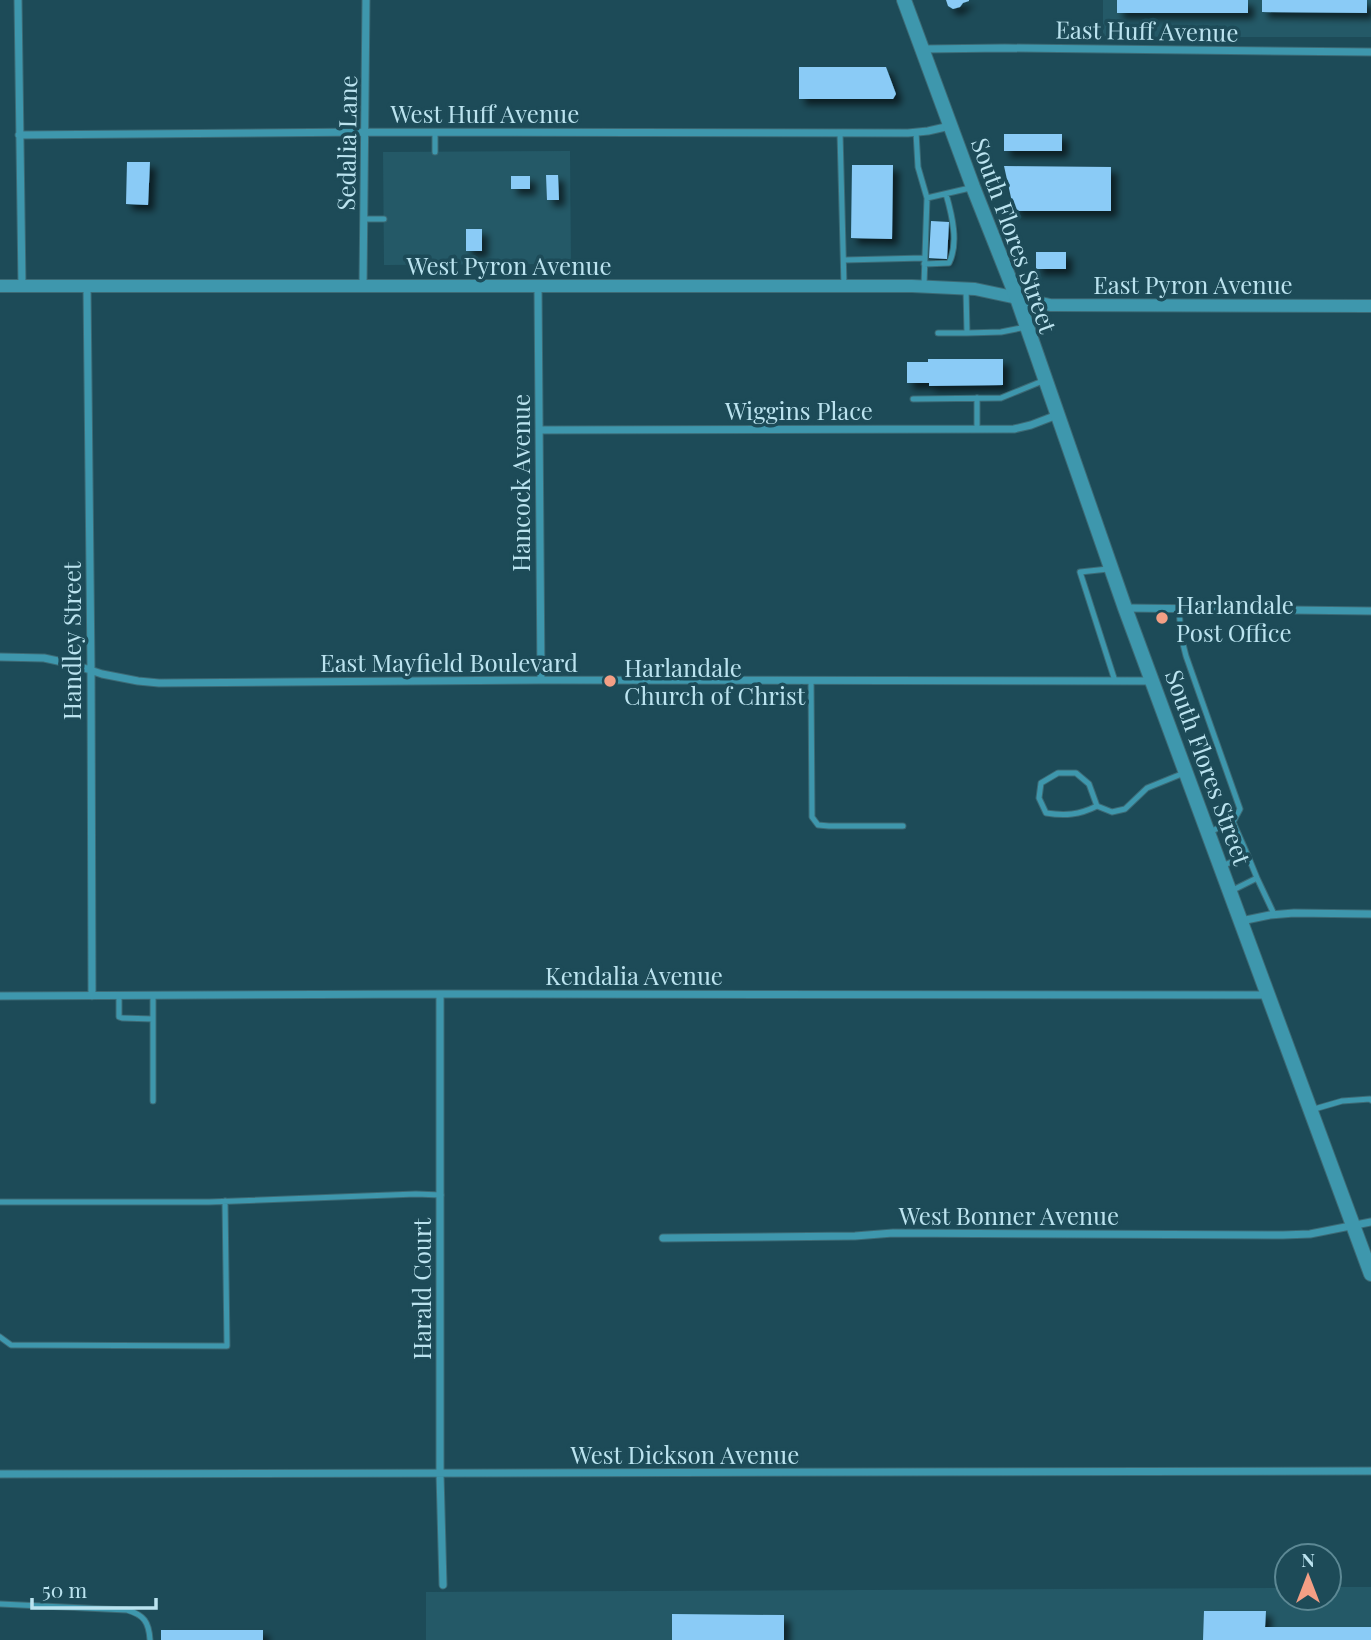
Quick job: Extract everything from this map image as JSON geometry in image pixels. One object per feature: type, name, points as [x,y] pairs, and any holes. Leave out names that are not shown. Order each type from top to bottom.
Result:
[{"type":"main road","name":"South Flores Street","points":[[904,0],[1017,298],[1125,608],[1369,1265]]},
{"type":"street","points":[[18,0],[22,286]]},
{"type":"street","name":"Sedalia Lane","points":[[363,286],[366,0]]},
{"type":"street","name":"East Huff Avenue","points":[[922,49],[1371,52]]},
{"type":"street","name":"West Huff Avenue","points":[[19,135],[366,132],[840,133],[916,132],[950,126]]},
{"type":"street","name":"West Pyron Avenue","points":[[0,286],[924,286],[966,289],[1017,298]]},
{"type":"street","name":"Handley Street","points":[[87,286],[92,996]]},
{"type":"street","name":"Hancock Avenue","points":[[538,286],[541,680]]},
{"type":"street","name":"East Pyron Avenue","points":[[1017,298],[1050,305],[1371,306]]},
{"type":"street","name":"Wiggins Place","points":[[539,430],[1014,429],[1057,415]]},
{"type":"street","points":[[1125,608],[1371,611]]},
{"type":"street","name":"East Mayfield Boulevard","points":[[0,657],[44,658],[138,681],[159,683],[541,680],[1153,681]]},
{"type":"street","points":[[1241,920],[1274,914],[1371,914]]},
{"type":"street","name":"Harald Court","points":[[440,994],[440,1474],[443,1584]]},
{"type":"street","name":"Kendalia Avenue","points":[[0,996],[1268,995]]},
{"type":"street","name":"West Bonner Avenue","points":[[663,1238],[813,1237],[894,1233],[1283,1235],[1310,1234],[1371,1222]]},
{"type":"street","name":"West Dickson Avenue","points":[[0,1474],[1371,1471]]},
{"type":"lane","points":[[435,132],[435,152]]},
{"type":"lane","points":[[916,132],[918,167],[927,198],[924,286]]},
{"type":"lane","points":[[840,133],[844,286]]},
{"type":"lane","points":[[927,198],[973,187]]},
{"type":"lane","points":[[844,260],[949,263],[953,250],[953,219],[946,194]]},
{"type":"lane","points":[[365,219],[384,219]]},
{"type":"lane","points":[[966,289],[967,333]]},
{"type":"lane","points":[[938,333],[1001,332],[1026,327]]},
{"type":"lane","points":[[913,399],[1001,398],[1045,380]]},
{"type":"lane","points":[[977,398],[977,429]]},
{"type":"lane","points":[[1111,568],[1080,572],[1115,681]]},
{"type":"lane","points":[[1179,609],[1185,656],[1240,809],[1233,822],[1209,832]]},
{"type":"lane","points":[[811,680],[812,817],[818,825],[903,826]]},
{"type":"lane","points":[[1097,806],[1084,813],[1045,813],[1039,798],[1041,783],[1058,774],[1076,773],[1089,785],[1097,806],[1112,812],[1125,809],[1147,788],[1187,772]]},
{"type":"lane","points":[[1233,822],[1274,914]]},
{"type":"lane","points":[[1222,866],[1248,856]]},
{"type":"lane","points":[[1231,892],[1257,878]]},
{"type":"lane","points":[[153,995],[153,1101]]},
{"type":"lane","points":[[119,996],[118,1017],[153,1019]]},
{"type":"lane","points":[[1311,1110],[1342,1101],[1371,1100]]},
{"type":"lane","points":[[0,1202],[225,1201],[441,1195]]},
{"type":"lane","points":[[0,1337],[11,1345],[227,1346],[225,1201]]},
{"type":"lane","points":[[0,1604],[127,1610],[145,1619],[150,1640]]},
{"type":"shaded area","points":[[1103,0],[1371,0],[1371,37],[1103,37]]},
{"type":"shaded area","points":[[570,151],[571,264],[384,265],[383,152]]},
{"type":"shaded area","points":[[1343,1587],[1371,1587],[1371,1640],[426,1640],[426,1592],[1273,1588],[1273,1612],[1343,1612]]},
{"type":"building","points":[[946,0],[969,1],[953,9],[948,6]]},
{"type":"building","points":[[1117,0],[1248,0],[1248,13],[1117,13]]},
{"type":"building","points":[[1262,0],[1367,0],[1367,13],[1262,12]]},
{"type":"building","points":[[799,67],[886,67],[896,94],[893,99],[799,99]]},
{"type":"building","points":[[1004,134],[1062,134],[1062,151],[1004,151]]},
{"type":"building","points":[[127,162],[150,162],[148,205],[126,204]]},
{"type":"building","points":[[852,165],[893,165],[892,239],[851,238]]},
{"type":"building","points":[[1004,166],[1111,167],[1111,211],[1014,211]]},
{"type":"building","points":[[546,175],[558,175],[559,200],[547,200]]},
{"type":"building","points":[[511,176],[530,176],[530,189],[511,189]]},
{"type":"building","points":[[931,221],[949,222],[947,259],[929,258]]},
{"type":"building","points":[[466,229],[482,229],[482,251],[466,251]]},
{"type":"building","points":[[1036,252],[1066,252],[1066,269],[1036,269]]},
{"type":"building","points":[[928,359],[1003,359],[1003,385],[929,386],[929,383],[907,383],[907,362],[928,362]]},
{"type":"building","points":[[1204,1611],[1266,1611],[1265,1627],[1371,1627],[1371,1640],[1203,1640]]},
{"type":"building","points":[[672,1614],[784,1615],[784,1640],[672,1640]]},
{"type":"building","points":[[161,1630],[263,1630],[263,1640],[161,1640]]},
{"type":"place","name":"Harlandale Post Office","points":[[1162,618]]},
{"type":"place","name":"Harlandale Church of Christ","points":[[610,681]]}]
